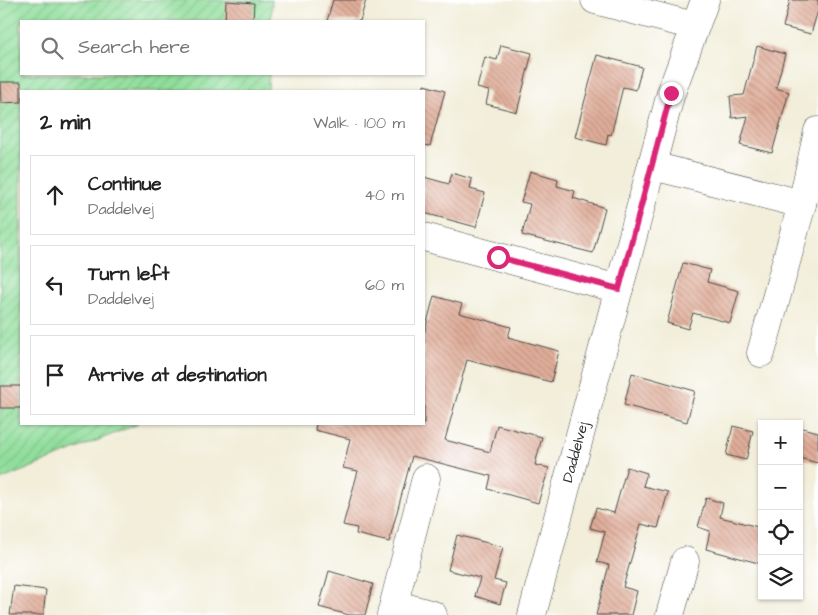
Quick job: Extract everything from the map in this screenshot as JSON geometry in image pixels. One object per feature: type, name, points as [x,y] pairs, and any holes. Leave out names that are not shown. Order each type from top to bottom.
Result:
[{"type":"street","points":[[595,0],[694,26]]},
{"type":"street","name":"Daddelvej","points":[[532,615],[671,93],[705,0]]},
{"type":"street","points":[[761,353],[802,204],[818,131]]},
{"type":"street","points":[[653,166],[802,204]]},
{"type":"street","points":[[425,237],[619,289]]},
{"type":"street","points":[[426,478],[392,610],[433,615]]},
{"type":"street","points":[[670,615],[685,561]]},
{"type":"green space","points":[[0,0],[272,0],[271,20],[20,20],[20,75],[269,75],[268,90],[20,90],[20,425],[136,425],[0,480]]},
{"type":"building","points":[[333,0],[366,0],[360,20],[327,20]]},
{"type":"building","points":[[790,0],[818,0],[818,10],[811,34],[783,27]]},
{"type":"building","points":[[226,1],[254,3],[253,20],[225,20]]},
{"type":"building","points":[[501,45],[532,53],[517,112],[486,104],[489,91],[477,88],[485,57],[497,60]]},
{"type":"building","points":[[757,46],[785,54],[776,88],[789,92],[772,153],[740,145],[748,116],[732,118],[730,96],[744,95]]},
{"type":"building","points":[[597,55],[642,67],[636,90],[623,87],[611,135],[608,134],[606,145],[575,137]]},
{"type":"building","points":[[0,82],[21,82],[20,102],[1,103]]},
{"type":"building","points":[[424,85],[445,91],[430,146],[425,145]]},
{"type":"building","points":[[530,171],[558,179],[557,186],[575,191],[573,198],[605,208],[593,253],[522,235],[530,204],[521,202]]},
{"type":"building","points":[[452,173],[472,179],[470,189],[485,193],[476,227],[425,213],[425,177],[449,184]]},
{"type":"building","points":[[683,263],[710,270],[707,282],[739,291],[730,323],[693,313],[688,329],[667,323]]},
{"type":"building","points":[[434,296],[462,304],[459,313],[511,327],[508,337],[559,351],[551,382],[467,360],[445,440],[490,452],[497,425],[542,437],[535,465],[549,468],[538,503],[488,489],[491,476],[412,456],[389,542],[356,534],[357,528],[343,525],[358,471],[343,468],[350,439],[315,430],[316,425],[425,425],[425,330]]},
{"type":"building","points":[[632,373],[695,391],[687,422],[624,405]]},
{"type":"building","points":[[0,386],[20,386],[20,408],[0,408]]},
{"type":"building","points":[[733,426],[753,431],[746,460],[726,455]]},
{"type":"building","points":[[803,428],[818,432],[818,463],[803,459]]},
{"type":"building","points":[[627,467],[647,473],[643,486],[668,492],[658,528],[641,524],[623,587],[637,591],[631,615],[596,615],[609,565],[597,562],[605,532],[590,528],[596,508],[614,513]]},
{"type":"building","points":[[706,498],[723,503],[720,517],[758,527],[758,563],[706,549],[710,531],[698,527]]},
{"type":"building","points":[[457,535],[503,547],[494,580],[506,583],[500,604],[475,596],[480,578],[448,570]]},
{"type":"building","points":[[329,571],[373,584],[365,615],[349,615],[319,607]]},
{"type":"building","points":[[14,586],[46,590],[43,615],[10,615]]},
{"type":"route","points":[[498,257],[619,289],[671,93]]}]
